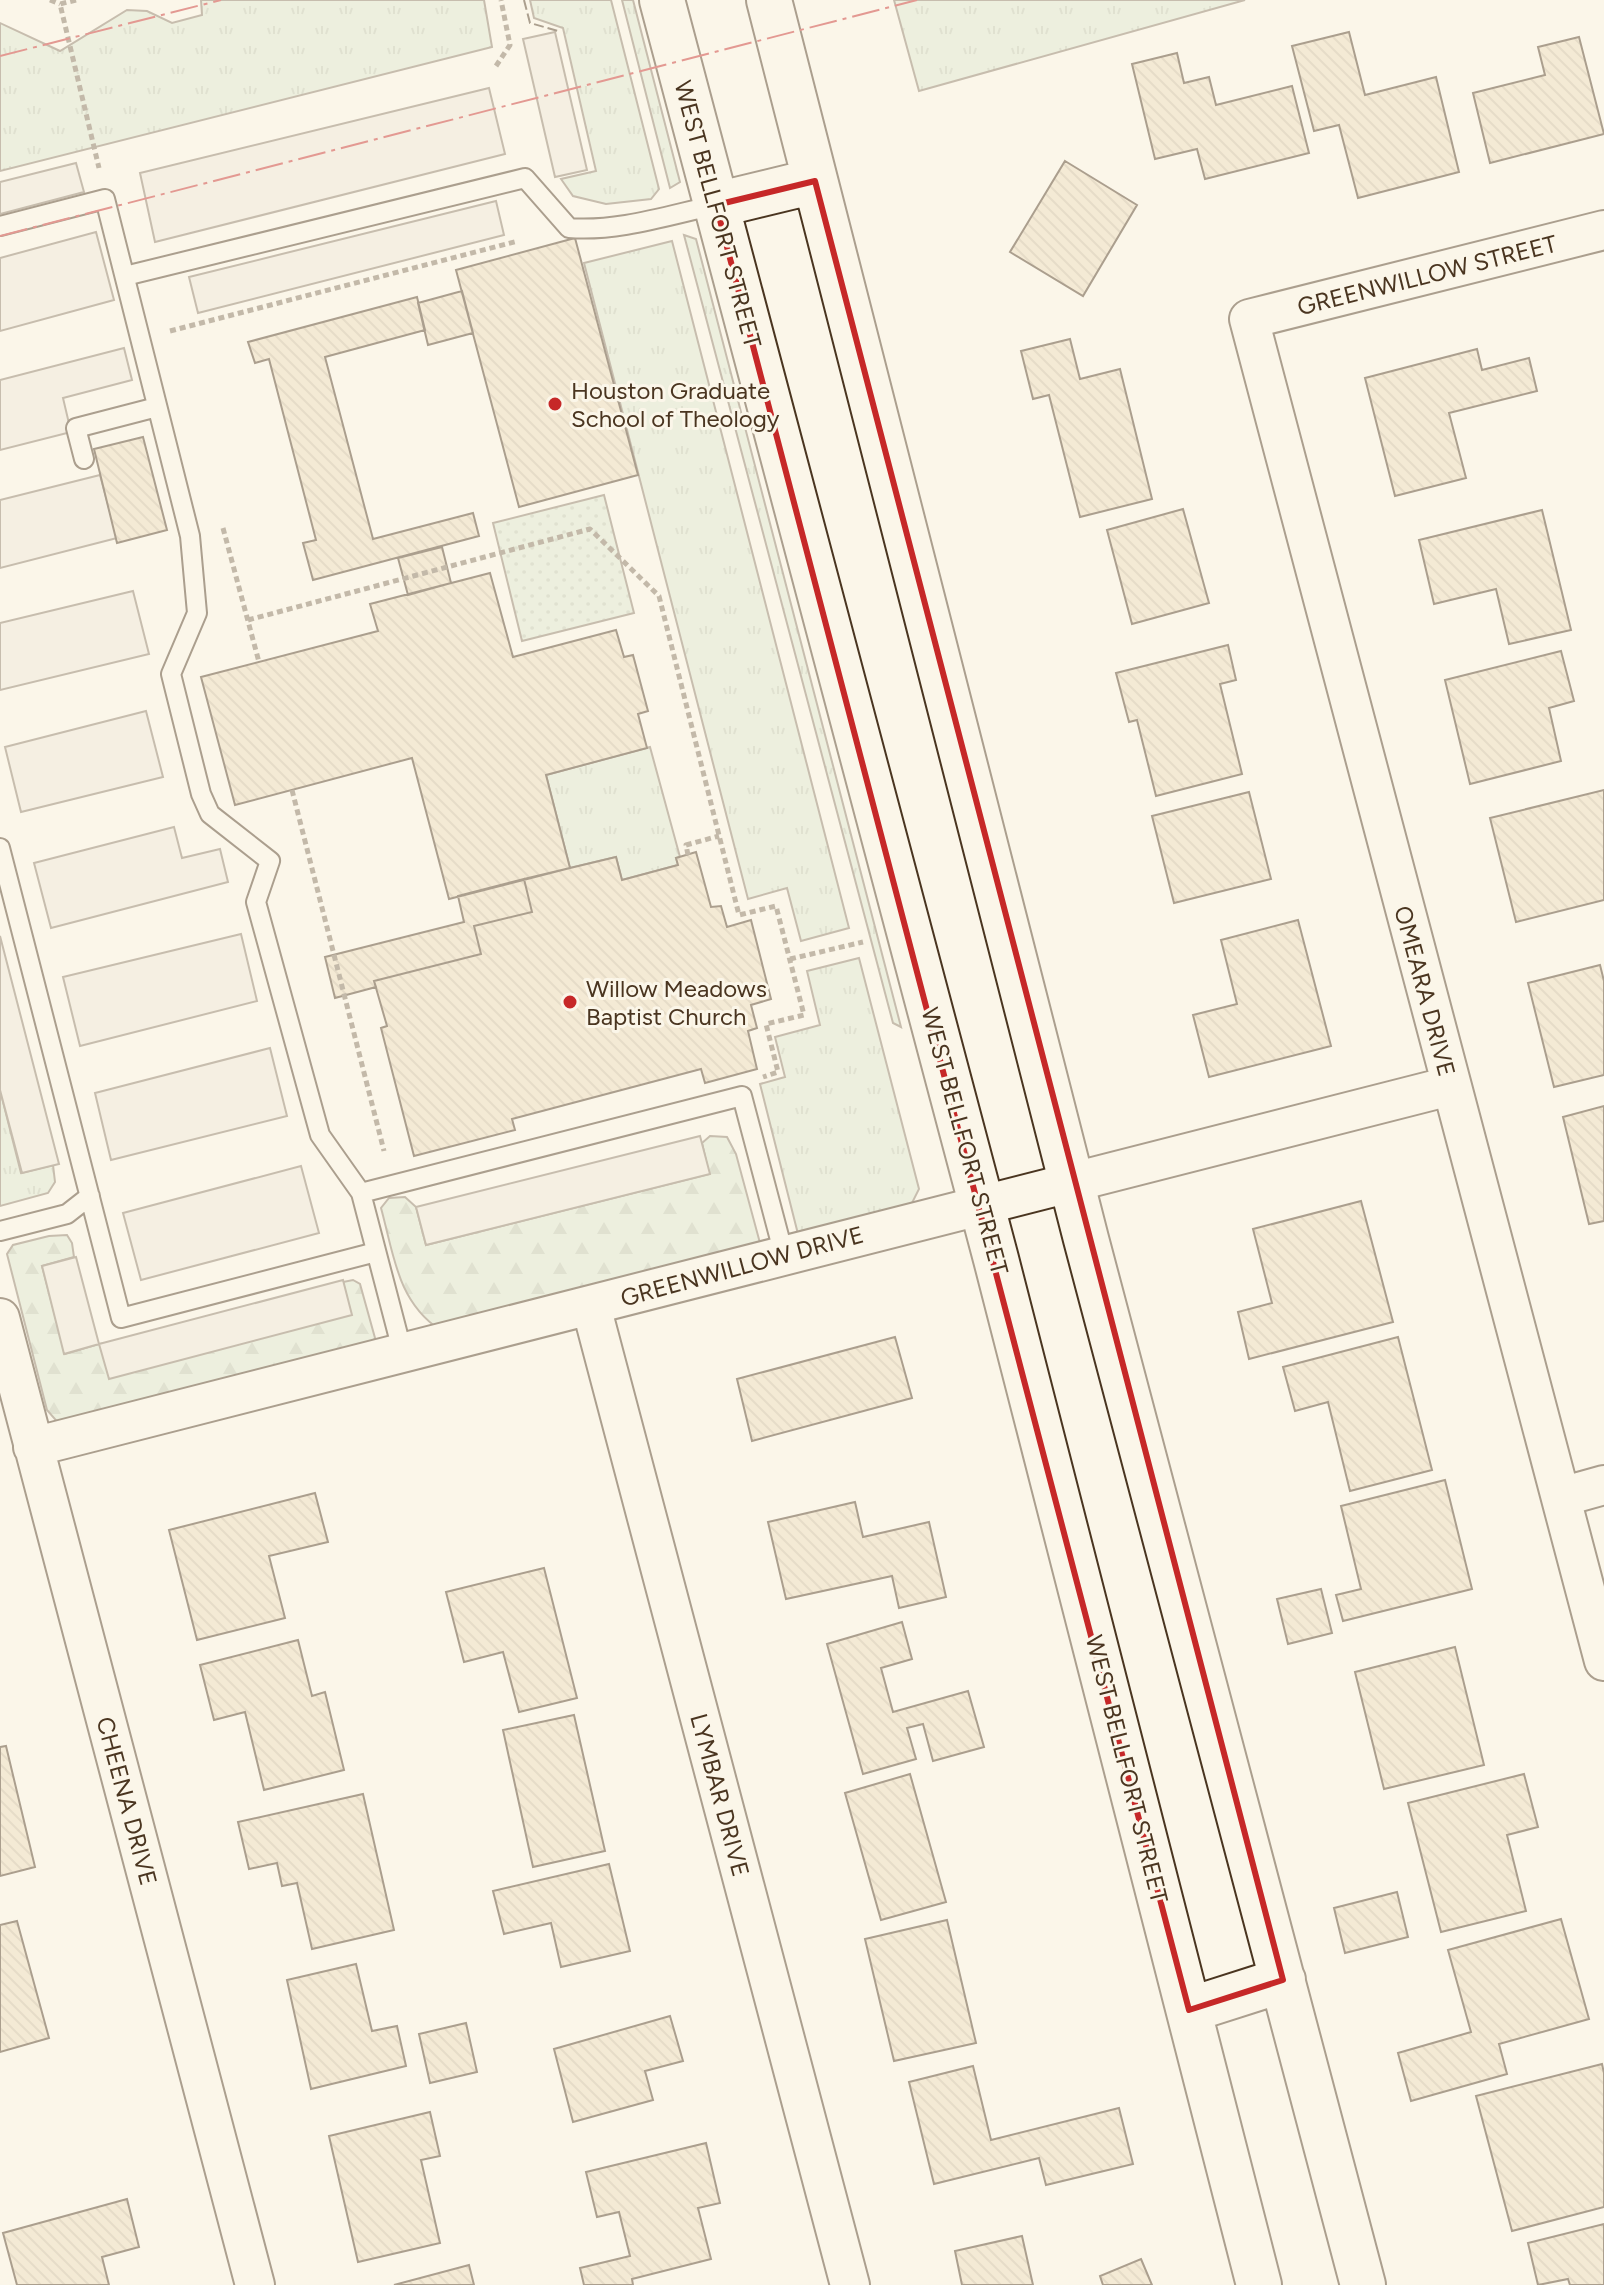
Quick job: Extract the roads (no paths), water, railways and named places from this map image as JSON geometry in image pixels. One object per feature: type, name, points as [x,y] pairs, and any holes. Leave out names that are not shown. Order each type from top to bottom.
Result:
[{"type":"main road","name":"WEST BELLFORT STREET","points":[[662,0],[982,1204],[1259,2285]]},
{"type":"main road","points":[[769,0],[1071,1181],[1363,2285]]},
{"type":"main road","points":[[716,205],[815,181]]},
{"type":"main road","points":[[1189,2010],[1283,1980]]},
{"type":"street","name":"GREENWILLOW STREET","points":[[1249,319],[1604,230]]},
{"type":"street","name":"OMEARA DRIVE","points":[[1249,319],[1604,1661]]},
{"type":"street","name":"GREENWILLOW DRIVE","points":[[33,1447],[1450,1086]]},
{"type":"street","name":"LYMBAR DRIVE","points":[[591,1306],[850,2285]]},
{"type":"street","name":"CHEENA DRIVE","points":[[0,1318],[255,2285]]},
{"type":"street","points":[[1561,1497],[1604,1485]]},
{"type":"lane","points":[[125,276],[525,178],[569,228],[592,230],[716,205]]},
{"type":"lane","points":[[0,226],[105,199],[190,536],[197,613],[171,674],[201,794],[210,814],[270,861],[256,902],[320,1135],[361,1193],[403,1354]]},
{"type":"lane","points":[[84,459],[76,428],[157,407]]},
{"type":"lane","points":[[0,852],[121,1318],[376,1252]]},
{"type":"lane","points":[[361,1193],[742,1096],[784,1255]]},
{"type":"lane","points":[[0,1231],[67,1214],[90,1196]]},
{"type":"place","name":"Houston Graduate School of Theology","points":[[555,404]]},
{"type":"place","name":"Willow Meadows Baptist Church","points":[[570,1002]]}]
